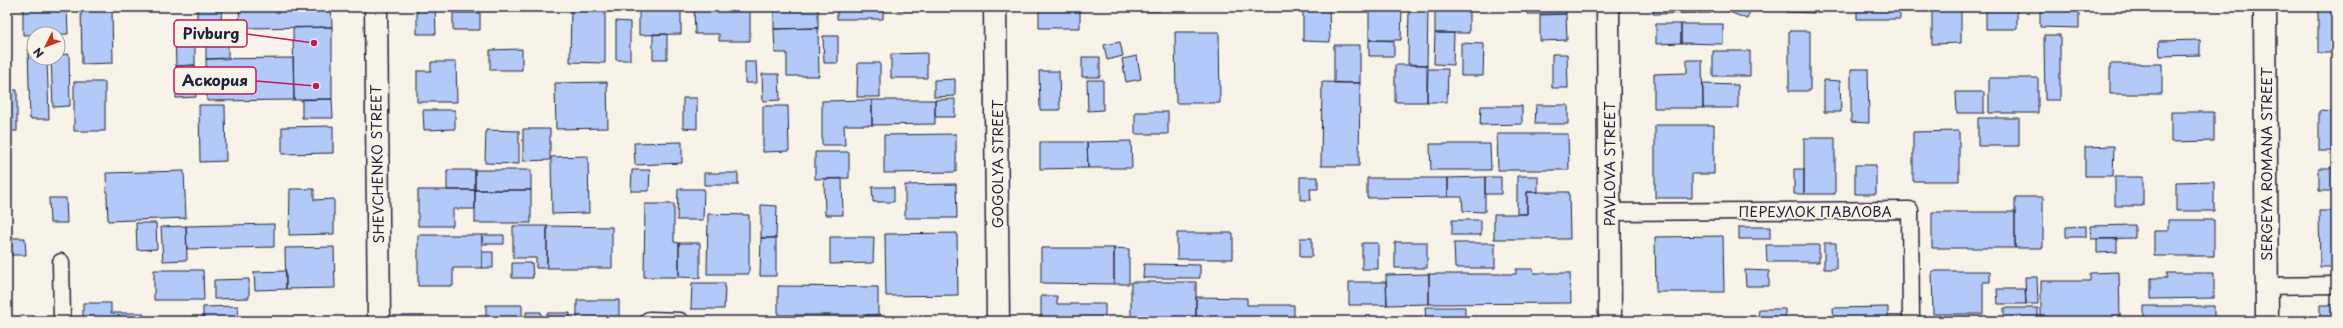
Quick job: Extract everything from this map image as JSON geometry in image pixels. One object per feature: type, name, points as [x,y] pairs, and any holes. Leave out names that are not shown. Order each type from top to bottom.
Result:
[{"type":"street","name":"SHEVCHENKO STREET","points":[[376,7],[379,321]]},
{"type":"street","name":"GOGOLYA STREET","points":[[996,7],[998,321]]},
{"type":"street","name":"PAVLOVA STREET","points":[[1608,7],[1610,321]]},
{"type":"street","name":"SERGEYA ROMANA STREET","points":[[2265,7],[2267,321]]},
{"type":"lane","name":"ПЕРЕУЛОК ПАВЛОВА","points":[[1609,212],[1910,210],[1911,321]]},
{"type":"lane","points":[[61,262],[62,321]]},
{"type":"lane","points":[[2267,286],[2336,285]]},
{"type":"lane","points":[[649,320],[680,321]]},
{"type":"building","points":[[23,7],[67,7],[68,34],[66,34],[66,26],[26,26],[26,35],[23,35]]},
{"type":"building","points":[[81,7],[112,7],[113,63],[82,64]]},
{"type":"building","points":[[197,7],[221,7],[222,30],[197,30]]},
{"type":"building","points":[[239,7],[331,7],[332,27],[240,28]]},
{"type":"building","points":[[417,7],[471,8],[435,8],[436,34],[417,34]]},
{"type":"building","points":[[571,7],[605,7],[605,63],[570,62]]},
{"type":"building","points":[[639,7],[681,7],[681,34],[639,35]]},
{"type":"building","points":[[694,7],[750,7],[750,41],[719,41],[719,34],[695,34]]},
{"type":"building","points":[[774,7],[818,7],[818,28],[774,29]]},
{"type":"building","points":[[837,7],[883,7],[883,19],[837,19]]},
{"type":"building","points":[[897,7],[922,7],[922,10],[897,10]]},
{"type":"building","points":[[1039,7],[1080,7],[1080,28],[1039,28]]},
{"type":"building","points":[[1128,7],[1160,7],[1160,11],[1128,11]]},
{"type":"building","points":[[1236,7],[1275,7],[1275,10],[1236,10]]},
{"type":"building","points":[[1303,7],[1329,7],[1330,42],[1303,41]]},
{"type":"building","points":[[1369,7],[1402,7],[1401,40],[1369,40]]},
{"type":"building","points":[[1409,7],[1428,7],[1427,65],[1408,64]]},
{"type":"building","points":[[1435,7],[1469,7],[1469,33],[1435,33]]},
{"type":"building","points":[[1527,7],[1566,7],[1566,14],[1527,14]]},
{"type":"building","points":[[1653,7],[1711,7],[1711,13],[1653,14]]},
{"type":"building","points":[[1717,7],[1752,7],[1747,19]]},
{"type":"building","points":[[1786,7],[1814,7],[1814,13],[1786,12]]},
{"type":"building","points":[[1857,7],[1900,7],[1900,19],[1857,19]]},
{"type":"building","points":[[1932,7],[1961,7],[1961,43],[1932,44]]},
{"type":"building","points":[[1986,7],[2017,7],[2017,29],[1986,29]]},
{"type":"building","points":[[2040,7],[2079,7],[2079,28],[2040,27]]},
{"type":"building","points":[[2318,7],[2336,7],[2336,53],[2318,53]]},
{"type":"building","points":[[9,8],[10,45],[7,45],[7,9]]},
{"type":"building","points":[[453,13],[480,13],[480,30],[453,30]]},
{"type":"building","points":[[1566,14],[1567,40],[1540,41],[1540,15]]},
{"type":"building","points":[[616,21],[630,22],[630,60],[616,60]]},
{"type":"building","points":[[1656,24],[1681,24],[1681,43],[1656,44]]},
{"type":"building","points":[[1681,24],[1723,24],[1723,44],[1681,43]]},
{"type":"building","points":[[332,27],[332,99],[294,100],[293,28]]},
{"type":"building","points":[[818,28],[819,76],[787,76],[787,53],[775,53],[774,29]]},
{"type":"building","points":[[1789,31],[1810,31],[1810,91],[1789,91]]},
{"type":"building","points":[[175,32],[195,32],[195,65],[176,66]]},
{"type":"building","points":[[1175,32],[1219,32],[1220,103],[1176,103]]},
{"type":"building","points":[[1435,33],[1454,33],[1453,65],[1434,64]]},
{"type":"building","points":[[653,34],[667,34],[667,59],[653,59]]},
{"type":"building","points":[[2044,35],[2060,35],[2060,100],[2045,100]]},
{"type":"building","points":[[823,36],[838,36],[838,63],[824,63]]},
{"type":"building","points":[[206,40],[228,40],[228,58],[206,59]]},
{"type":"building","points":[[1369,40],[1394,41],[1394,56],[1369,56]]},
{"type":"building","points":[[2200,40],[2200,55],[2160,56],[2159,41]]},
{"type":"building","points":[[1120,42],[1123,56],[1107,60],[1104,45]]},
{"type":"building","points":[[1461,43],[1484,44],[1483,76],[1461,76]]},
{"type":"building","points":[[7,45],[10,45],[10,90],[17,90],[17,131],[7,131]]},
{"type":"building","points":[[1334,45],[1360,45],[1360,83],[1334,83]]},
{"type":"building","points":[[522,49],[522,70],[490,70],[490,50]]},
{"type":"building","points":[[1713,51],[1750,51],[1750,76],[1713,76]]},
{"type":"building","points":[[927,53],[927,78],[891,78],[891,54]]},
{"type":"building","points":[[66,54],[69,54],[70,106],[53,107],[51,66],[66,66]]},
{"type":"building","points":[[1552,54],[1567,54],[1568,88],[1552,88]]},
{"type":"building","points":[[1137,56],[1141,79],[1126,82],[1122,59]]},
{"type":"building","points":[[1082,57],[1100,57],[1100,77],[1082,77]]},
{"type":"building","points":[[293,58],[294,100],[207,101],[206,59]]},
{"type":"building","points":[[1687,60],[1702,60],[1703,108],[1654,108],[1654,74],[1687,73]]},
{"type":"building","points":[[431,62],[456,62],[457,102],[417,102],[417,71],[431,71]]},
{"type":"building","points":[[745,62],[756,62],[757,83],[745,83]]},
{"type":"building","points":[[858,63],[880,63],[880,97],[857,97]]},
{"type":"building","points":[[2110,64],[2162,64],[2162,94],[2110,94]]},
{"type":"building","points":[[195,65],[196,97],[176,98],[176,66]]},
{"type":"building","points":[[1395,65],[1427,65],[1427,102],[1395,102]]},
{"type":"building","points":[[28,66],[47,66],[49,119],[30,119]]},
{"type":"building","points":[[1428,69],[1448,69],[1447,102],[1427,102]]},
{"type":"building","points":[[1851,69],[1868,69],[1869,123],[1851,122]]},
{"type":"building","points":[[1039,71],[1059,71],[1060,110],[1040,110]]},
{"type":"building","points":[[762,74],[779,74],[780,100],[763,101]]},
{"type":"building","points":[[1989,78],[2038,78],[2038,113],[1989,113]]},
{"type":"building","points":[[955,79],[955,96],[934,97],[934,80]]},
{"type":"building","points":[[1087,80],[1103,80],[1103,110],[1088,111]]},
{"type":"building","points":[[1824,80],[1840,81],[1841,112],[1824,112]]},
{"type":"building","points":[[74,82],[105,82],[105,131],[74,131]]},
{"type":"building","points":[[607,82],[608,128],[556,129],[555,83]]},
{"type":"building","points":[[1322,82],[1360,83],[1359,166],[1321,166]]},
{"type":"building","points":[[1703,84],[1738,85],[1738,108],[1703,108]]},
{"type":"building","points":[[1956,92],[1984,92],[1984,113],[1957,113]]},
{"type":"building","points":[[683,98],[697,98],[697,129],[683,128]]},
{"type":"building","points":[[302,99],[332,99],[333,118],[302,118]]},
{"type":"building","points":[[955,99],[955,117],[935,117],[935,100]]},
{"type":"building","points":[[872,100],[872,125],[844,125],[845,145],[822,145],[822,101]]},
{"type":"building","points":[[872,100],[935,100],[935,124],[872,125]]},
{"type":"building","points":[[199,105],[225,105],[226,161],[200,162]]},
{"type":"building","points":[[1536,105],[1568,105],[1568,124],[1535,124]]},
{"type":"building","points":[[763,106],[788,106],[789,151],[763,152]]},
{"type":"building","points":[[1481,106],[1522,106],[1522,124],[1480,125]]},
{"type":"building","points":[[423,110],[455,110],[455,129],[424,130]]},
{"type":"building","points":[[2319,111],[2336,112],[2336,151],[2319,151]]},
{"type":"building","points":[[1135,112],[1168,112],[1168,134],[1135,134]]},
{"type":"building","points":[[2171,112],[2214,112],[2214,141],[2171,142]]},
{"type":"building","points":[[1978,118],[2019,118],[2019,146],[1978,146]]},
{"type":"building","points":[[1655,125],[1714,125],[1714,174],[1692,174],[1692,198],[1655,198]]},
{"type":"building","points":[[333,126],[333,153],[282,154],[282,127]]},
{"type":"building","points":[[523,129],[550,129],[550,160],[523,161]]},
{"type":"building","points":[[486,130],[519,131],[519,164],[485,163]]},
{"type":"building","points":[[7,131],[9,131],[9,170],[7,170]]},
{"type":"building","points":[[1959,131],[1959,181],[1913,181],[1913,132]]},
{"type":"building","points":[[956,134],[956,172],[884,173],[884,135]]},
{"type":"building","points":[[1497,134],[1568,134],[1569,170],[1498,170]]},
{"type":"building","points":[[1804,138],[1835,138],[1835,194],[1804,194]]},
{"type":"building","points":[[1131,141],[1132,168],[1088,168],[1087,142]]},
{"type":"building","points":[[682,142],[682,163],[635,165],[634,143]]},
{"type":"building","points":[[1040,142],[1087,142],[1088,168],[1040,169]]},
{"type":"building","points":[[1430,144],[1490,144],[1491,170],[1431,170]]},
{"type":"building","points":[[2114,146],[2113,176],[2085,176],[2085,147]]},
{"type":"building","points":[[815,152],[849,152],[849,178],[815,179]]},
{"type":"building","points":[[588,156],[589,213],[552,214],[551,157]]},
{"type":"building","points":[[1855,165],[1876,165],[1876,194],[1855,194]]},
{"type":"building","points":[[2319,168],[2336,168],[2336,191],[2319,191]]},
{"type":"building","points":[[1794,169],[1804,169],[1804,194],[1794,194]]},
{"type":"building","points":[[447,170],[475,170],[475,190],[447,190]]},
{"type":"building","points":[[475,170],[531,170],[531,190],[475,190]]},
{"type":"building","points":[[632,170],[650,170],[649,191],[631,191]]},
{"type":"building","points":[[184,171],[186,218],[108,221],[106,173]]},
{"type":"building","points":[[704,173],[738,173],[738,185],[704,185]]},
{"type":"building","points":[[1517,176],[1538,176],[1538,192],[1527,192],[1527,214],[1517,214]]},
{"type":"building","points":[[1300,177],[1318,177],[1318,189],[1310,189],[1311,200],[1300,200]]},
{"type":"building","points":[[1485,177],[1485,212],[1463,211],[1462,197],[1448,197],[1448,178]]},
{"type":"building","points":[[1485,177],[1501,177],[1501,194],[1485,194]]},
{"type":"building","points":[[2115,177],[2143,177],[2143,206],[2115,206]]},
{"type":"building","points":[[1367,178],[1448,178],[1448,197],[1367,198]]},
{"type":"building","points":[[824,179],[842,179],[843,215],[825,215]]},
{"type":"building","points":[[2214,181],[2214,211],[2176,211],[2176,182]]},
{"type":"building","points":[[956,184],[957,218],[905,218],[905,185]]},
{"type":"building","points":[[872,187],[894,187],[894,202],[873,202]]},
{"type":"building","points":[[290,189],[314,189],[314,200],[334,199],[334,234],[289,235]]},
{"type":"building","points":[[678,189],[704,189],[703,220],[677,220]]},
{"type":"building","points":[[418,190],[475,190],[475,209],[453,209],[453,226],[418,226]]},
{"type":"building","points":[[475,190],[531,190],[531,223],[475,223]]},
{"type":"building","points":[[1527,192],[1569,192],[1570,239],[1494,239],[1494,214],[1527,214]]},
{"type":"building","points":[[2015,197],[2043,197],[2043,248],[2015,248]]},
{"type":"building","points":[[49,198],[66,198],[67,223],[50,223]]},
{"type":"building","points":[[645,204],[674,204],[674,242],[679,243],[679,277],[644,277]]},
{"type":"building","points":[[761,205],[777,206],[776,238],[761,238]]},
{"type":"building","points":[[2319,211],[2336,211],[2336,267],[2320,267]]},
{"type":"building","points":[[1932,212],[2015,212],[2015,248],[1932,248]]},
{"type":"building","points":[[708,214],[749,215],[749,274],[707,274]]},
{"type":"building","points":[[1452,220],[1481,220],[1481,235],[1452,235]]},
{"type":"building","points":[[2168,220],[2214,220],[2214,256],[2154,256],[2154,231],[2168,231]]},
{"type":"building","points":[[136,223],[156,223],[157,249],[137,250]]},
{"type":"building","points":[[274,224],[274,247],[187,249],[186,226]]},
{"type":"building","points":[[2135,225],[2135,238],[2091,239],[2090,226]]},
{"type":"building","points":[[186,226],[187,260],[163,261],[161,227]]},
{"type":"building","points":[[513,226],[547,226],[547,268],[536,268],[536,258],[513,258]]},
{"type":"building","points":[[547,226],[612,227],[612,268],[547,268]]},
{"type":"building","points":[[2086,226],[2086,237],[2066,237],[2066,227]]},
{"type":"building","points":[[1739,227],[1770,227],[1770,239],[1739,239]]},
{"type":"building","points":[[957,233],[958,295],[886,296],[885,234]]},
{"type":"building","points":[[1177,233],[1233,233],[1233,259],[1177,259]]},
{"type":"building","points":[[418,235],[482,235],[482,268],[453,268],[453,286],[418,286]]},
{"type":"building","points":[[482,235],[504,235],[504,244],[482,244]]},
{"type":"building","points":[[1723,236],[1724,292],[1656,292],[1655,237]]},
{"type":"building","points":[[830,237],[874,237],[873,263],[830,264]]},
{"type":"building","points":[[7,238],[25,238],[26,255],[7,255]]},
{"type":"building","points":[[761,238],[776,238],[776,276],[760,276]]},
{"type":"building","points":[[1300,238],[1312,238],[1312,257],[1300,257]]},
{"type":"building","points":[[2097,239],[2117,239],[2117,252],[2097,253]]},
{"type":"building","points":[[1395,242],[1427,242],[1427,268],[1395,268]]},
{"type":"building","points":[[679,243],[700,243],[700,278],[679,277]]},
{"type":"building","points":[[1362,243],[1378,243],[1378,269],[1362,269]]},
{"type":"building","points":[[1454,243],[1495,243],[1495,268],[1455,268]]},
{"type":"building","points":[[1824,243],[1836,243],[1836,269],[1824,269]]},
{"type":"building","points":[[1766,245],[1819,245],[1819,262],[1767,262]]},
{"type":"building","points":[[334,247],[335,288],[286,289],[285,248]]},
{"type":"building","points":[[1041,248],[1114,248],[1114,284],[1041,283]]},
{"type":"building","points":[[1114,248],[1129,249],[1129,284],[1114,284]]},
{"type":"building","points":[[482,252],[493,252],[493,268],[482,268]]},
{"type":"building","points":[[512,263],[532,263],[533,278],[512,278]]},
{"type":"building","points":[[1144,264],[1200,265],[1200,278],[1143,278]]},
{"type":"building","points":[[1516,269],[1533,269],[1534,273],[1570,273],[1571,303],[1429,304],[1429,274],[1516,274]]},
{"type":"building","points":[[154,270],[203,270],[204,300],[154,300]]},
{"type":"building","points":[[1745,270],[1769,271],[1769,286],[1746,286]]},
{"type":"building","points":[[286,271],[286,289],[255,290],[254,272]]},
{"type":"building","points":[[1932,271],[1990,271],[1990,282],[1983,282],[1983,314],[1933,314]]},
{"type":"building","points":[[2119,272],[2120,321],[2041,321],[2041,281],[2090,281],[2090,273]]},
{"type":"building","points":[[2167,273],[2214,273],[2214,298],[2151,299],[2151,278],[2167,278]]},
{"type":"building","points":[[1429,274],[1429,304],[1387,305],[1386,275]]},
{"type":"building","points":[[2025,277],[2037,277],[2038,304],[2026,304]]},
{"type":"building","points":[[249,279],[249,298],[214,299],[214,280]]},
{"type":"building","points":[[1131,282],[1196,282],[1196,321],[1131,321]]},
{"type":"building","points":[[1349,282],[1386,282],[1387,305],[1349,305]]},
{"type":"building","points":[[692,283],[725,283],[724,309],[691,309]]},
{"type":"building","points":[[778,286],[878,287],[878,315],[778,315]]},
{"type":"building","points":[[1997,289],[2025,289],[2026,304],[1998,304]]},
{"type":"building","points":[[1041,296],[1057,296],[1057,304],[1105,304],[1105,321],[1041,321]]},
{"type":"building","points":[[1196,297],[1247,298],[1247,305],[1294,305],[1294,321],[1196,321]]},
{"type":"building","points":[[577,300],[619,300],[619,321],[577,321]]},
{"type":"building","points":[[83,303],[111,303],[111,313],[143,313],[144,321],[83,321]]},
{"type":"building","points":[[486,305],[522,305],[522,321],[486,321]]},
{"type":"building","points":[[2320,305],[2336,305],[2336,321],[2320,321]]},
{"type":"building","points":[[238,306],[239,321],[203,321],[203,307]]},
{"type":"building","points":[[2144,306],[2214,306],[2214,321],[2144,321]]},
{"type":"building","points":[[1425,307],[1465,307],[1465,321],[1426,321]]},
{"type":"building","points":[[1888,307],[1888,321],[1834,321],[1833,308]]},
{"type":"building","points":[[2004,308],[2038,308],[2038,321],[2004,321]]},
{"type":"building","points":[[1759,309],[1785,309],[1785,321],[1758,321]]},
{"type":"building","points":[[526,312],[541,312],[541,321],[526,321]]},
{"type":"building","points":[[547,313],[570,313],[570,321],[547,321]]},
{"type":"building","points":[[881,314],[881,321],[867,321],[866,315]]},
{"type":"building","points":[[327,317],[327,321],[292,321],[292,318]]},
{"type":"building","points":[[1532,318],[1532,321],[1498,321],[1498,319]]},
{"type":"place","name":"Pivburg","points":[[314,43]]},
{"type":"place","name":"Аскория","points":[[316,86]]}]
